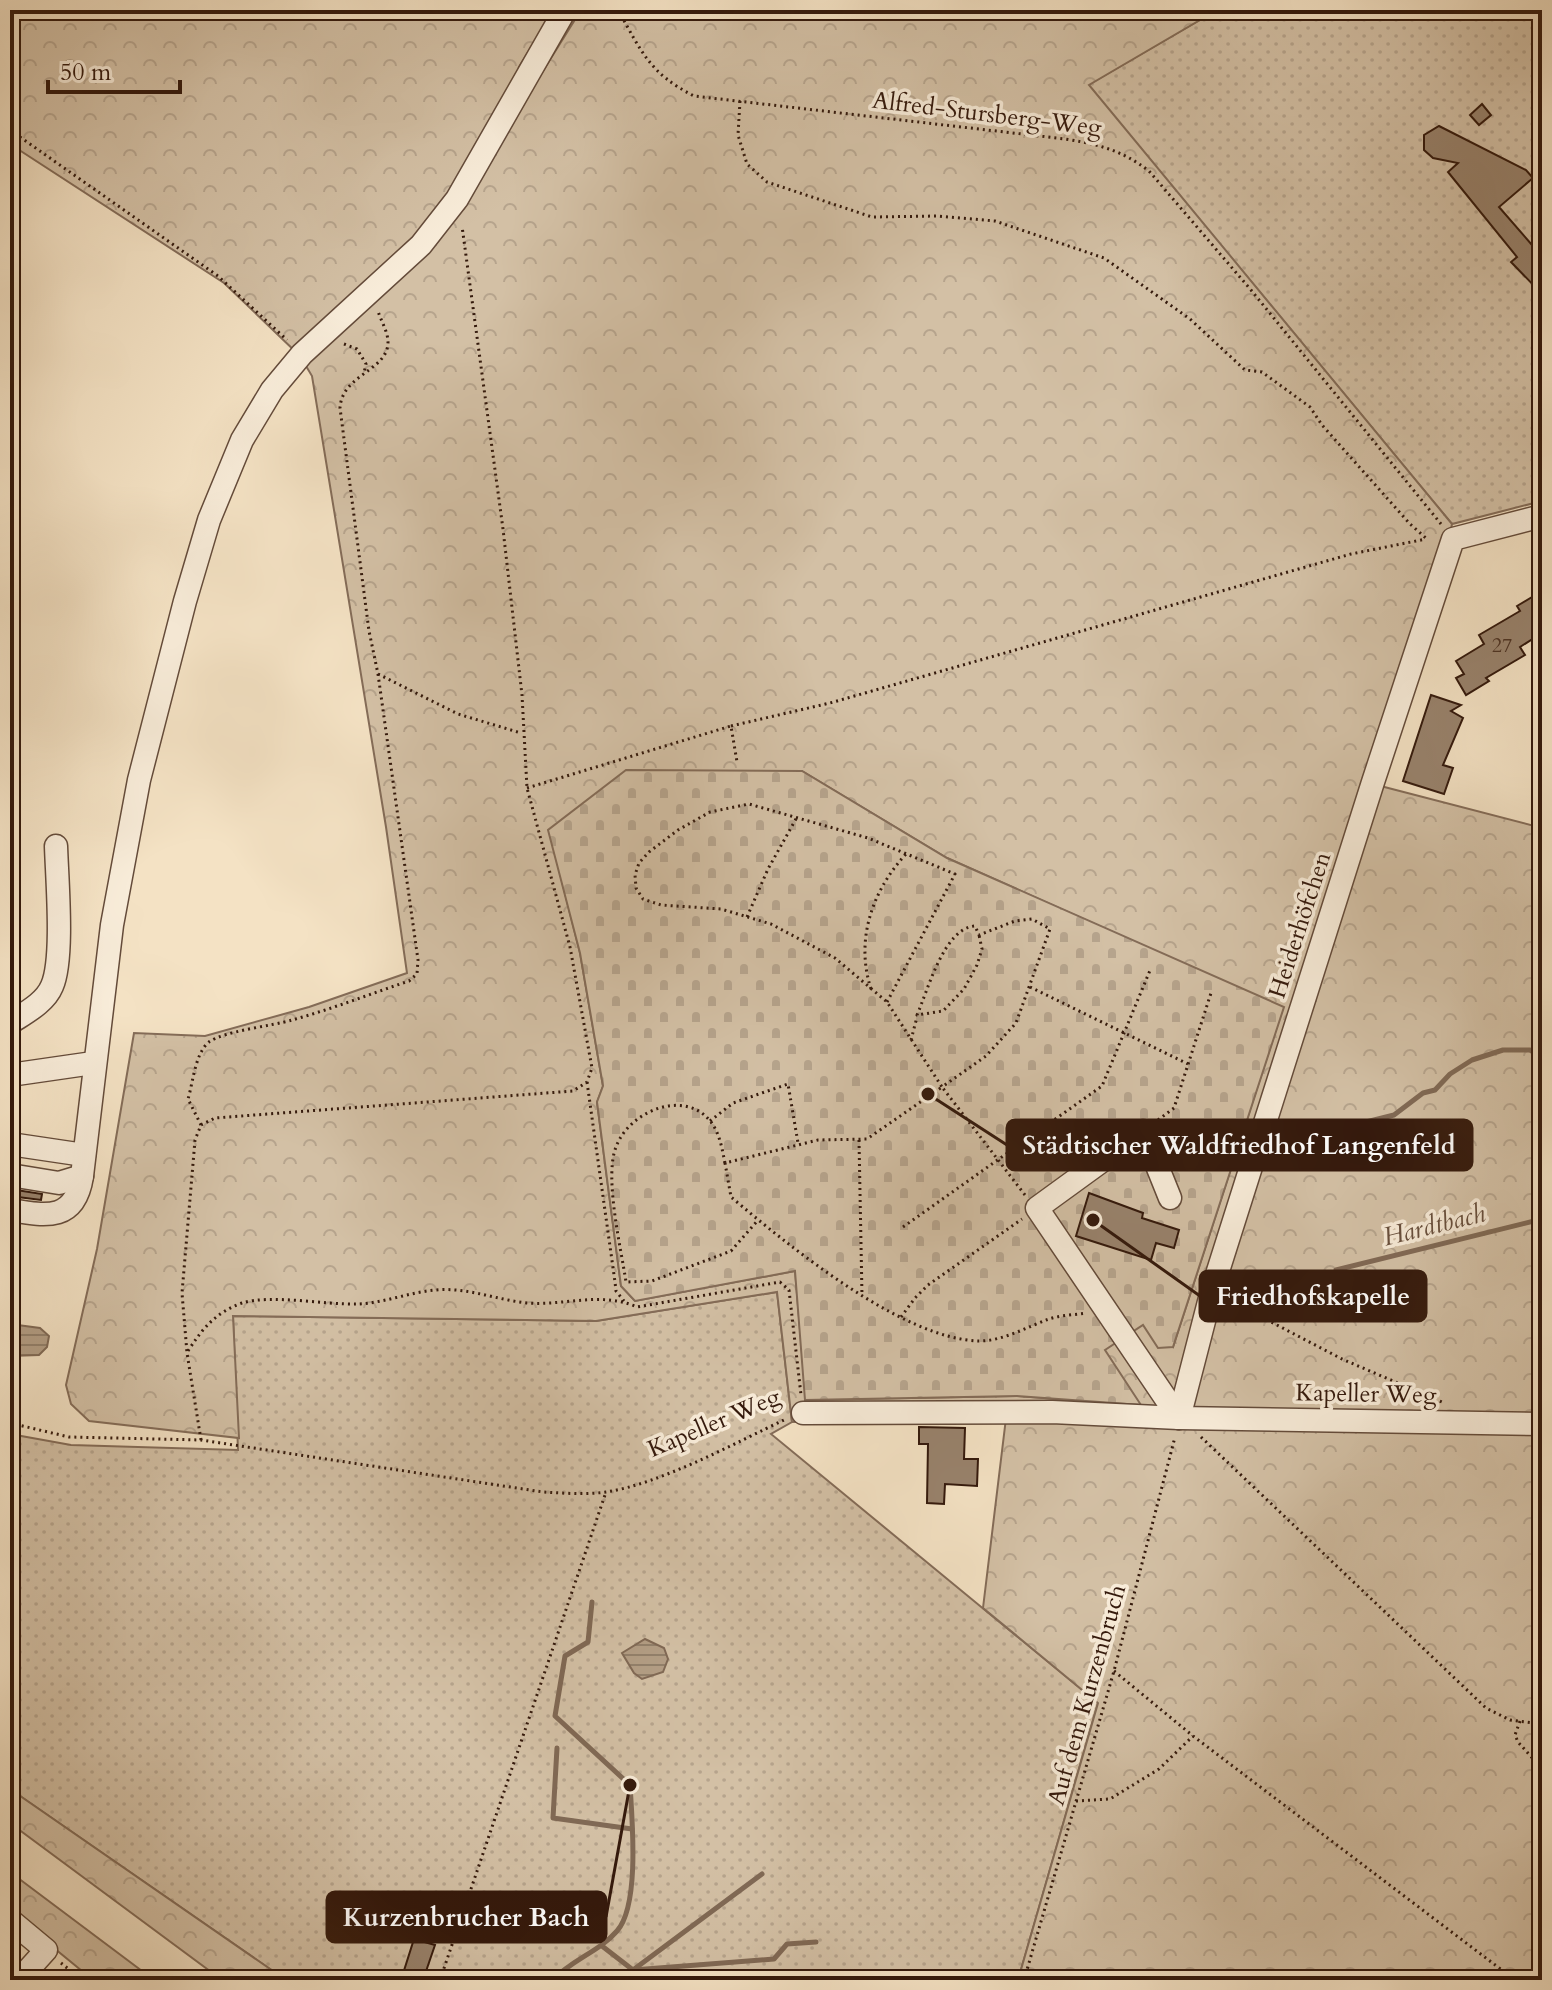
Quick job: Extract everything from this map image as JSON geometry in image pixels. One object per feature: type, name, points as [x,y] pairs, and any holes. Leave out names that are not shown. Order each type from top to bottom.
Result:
[{"type":"street","points":[[10,1210],[46,1216],[63,1211],[79,1193],[112,925],[139,780],[209,520],[242,440],[272,390],[302,354],[421,245],[457,199],[565,10]]},
{"type":"street","points":[[1453,539],[1542,516]]},
{"type":"street","name":"Heiderhöfchen","points":[[1179,1418],[1212,1290],[1453,539]]},
{"type":"street","points":[[10,1023],[41,1002],[52,986],[58,962],[56,846]]},
{"type":"street","points":[[10,1075],[93,1063]]},
{"type":"street","points":[[1170,1198],[1143,1131],[1037,1208],[1179,1418]]},
{"type":"street","points":[[10,1144],[83,1166]]},
{"type":"street","points":[[10,1175],[59,1183],[83,1166]]},
{"type":"street","name":"Kapeller Weg","points":[[803,1413],[1052,1412],[1179,1418],[1542,1424]]},
{"type":"street","points":[[10,1920],[46,1950],[19,1980]]},
{"type":"path","name":"Alfred-Stursberg-Weg","points":[[618,10],[650,64],[670,83],[694,96],[1065,139],[1107,146],[1131,157],[1149,171],[1251,290],[1453,539]]},
{"type":"path","points":[[527,788],[731,726],[830,703],[1351,554],[1427,539],[1322,425],[1310,407],[1262,372],[1245,370],[1190,319],[1104,258],[995,221],[937,216],[872,217],[767,182],[747,164],[738,135],[740,101]]},
{"type":"path","points":[[10,130],[209,270],[302,354]]},
{"type":"path","points":[[457,199],[503,529],[522,695],[527,788],[570,947],[592,1068],[587,1082],[616,1291],[624,1301]]},
{"type":"path","points":[[201,1125],[188,1099],[201,1054],[208,1043],[219,1037],[291,1021],[331,1008],[409,981],[417,974],[418,960],[378,674],[367,619],[340,408],[341,396],[347,386],[386,351],[388,340],[371,293]]},
{"type":"path","points":[[322,336],[357,349],[366,364],[364,373]]},
{"type":"path","points":[[378,674],[458,714],[522,734]]},
{"type":"path","points":[[731,726],[737,762]]},
{"type":"path","points":[[887,1002],[955,874],[868,838],[749,804],[710,812],[678,830],[639,863],[635,875],[636,888],[643,899],[661,905],[721,909],[771,924],[835,958],[887,1002],[942,1087],[996,1160],[1037,1208],[928,1285],[901,1317]]},
{"type":"path","points":[[747,917],[768,869],[797,817]]},
{"type":"path","points":[[871,989],[865,959],[871,909],[881,886],[906,854]]},
{"type":"path","points":[[725,1163],[818,1140],[867,1139],[986,1056],[1016,1023],[1050,929],[1032,919],[1015,921],[979,935]]},
{"type":"path","points":[[911,1040],[917,1015],[950,939],[969,926],[975,926],[982,949],[964,989],[943,1011],[917,1015]]},
{"type":"path","points":[[903,1227],[1102,1086],[1151,968]]},
{"type":"path","points":[[1030,987],[1188,1064]]},
{"type":"path","points":[[1143,1131],[1174,1108],[1211,993]]},
{"type":"path","points":[[201,1440],[187,1353],[182,1293],[195,1140],[201,1125],[215,1118],[573,1091],[587,1082]]},
{"type":"path","points":[[710,1121],[733,1103],[788,1084],[798,1145]]},
{"type":"path","points":[[758,1220],[731,1251],[652,1281],[626,1282],[611,1170],[615,1148],[623,1133],[656,1108],[679,1104],[696,1108],[719,1135],[731,1197],[862,1296],[901,1317],[947,1335],[979,1341],[1000,1338],[1053,1318],[1105,1311]]},
{"type":"path","points":[[859,1140],[862,1296]]},
{"type":"path","points":[[187,1353],[201,1331],[222,1311],[245,1302],[363,1304],[437,1290],[464,1291],[529,1303],[598,1299],[624,1301],[637,1307],[780,1282],[789,1290],[803,1413]]},
{"type":"path","points":[[1212,1290],[1342,1359],[1453,1406]]},
{"type":"path","name":"Kapeller Weg","points":[[10,1423],[69,1437],[201,1440],[543,1492],[606,1492],[687,1465],[803,1413]]},
{"type":"path","points":[[1179,1418],[1486,1708],[1501,1717],[1542,1724]]},
{"type":"path","name":"Auf dem Kurzenbruch","points":[[1024,1980],[1114,1671],[1170,1463],[1179,1418]]},
{"type":"path","points":[[440,1980],[606,1492]]},
{"type":"path","points":[[1114,1671],[1193,1736],[1515,1980]]},
{"type":"path","points":[[1520,1721],[1515,1735],[1518,1742],[1542,1769]]},
{"type":"path","points":[[1076,1801],[1110,1799],[1159,1769],[1193,1736]]},
{"type":"path","points":[[46,1950],[82,1980]]},
{"type":"green space","points":[[10,10],[554,10],[519,67],[541,74],[581,10],[1217,10],[1089,85],[1452,524],[1369,783],[1542,828],[1542,1980],[1018,1980],[1098,1703],[983,1608],[1006,1418],[792,1422],[777,1292],[596,1321],[233,1316],[239,1438],[89,1421],[71,1404],[66,1385],[97,1249],[134,1033],[205,1036],[309,1007],[407,973],[312,376],[300,356],[224,283],[10,144]],"holes":[[[802,771],[947,858],[1283,1008],[1173,1347],[1143,1324],[1104,1350],[1140,1405],[1017,1396],[806,1400],[795,1271],[635,1301],[621,1286],[597,1102],[603,1086],[580,953],[549,830]]]},
{"type":"green space","points":[[1217,10],[1542,10],[1542,501],[1452,524],[1088,85]]},
{"type":"green space","points":[[626,770],[802,771],[947,858],[1284,1007],[1173,1347],[1158,1348],[1143,1325],[1105,1350],[1141,1405],[1017,1396],[805,1400],[795,1271],[635,1301],[621,1286],[597,1102],[603,1086],[580,953],[548,830]]},
{"type":"green space","points":[[777,1292],[792,1422],[771,1434],[1098,1703],[1018,1980],[286,1980],[10,1789],[10,1434],[71,1445],[238,1450],[233,1316],[596,1321]]},
{"type":"green space","points":[[10,1789],[286,1980],[222,1980],[10,1823]]},
{"type":"green space","points":[[10,1872],[154,1980],[93,1980],[10,1912]]},
{"type":"shaded area","points":[[10,1324],[40,1328],[49,1336],[47,1347],[39,1355],[10,1356]]},
{"type":"shaded area","points":[[645,1639],[664,1648],[668,1659],[663,1672],[642,1679],[634,1673],[622,1653]]},
{"type":"building","points":[[1482,104],[1491,115],[1479,125],[1470,115]]},
{"type":"building","points":[[1439,126],[1526,170],[1533,178],[1499,207],[1532,245],[1542,237],[1542,294],[1511,262],[1517,257],[1448,172],[1458,163],[1433,158],[1424,150],[1424,135]]},
{"type":"building","points":[[1542,591],[1542,633],[1520,647],[1525,655],[1486,678],[1489,681],[1466,695],[1456,678],[1464,674],[1456,661],[1484,644],[1479,635],[1520,611],[1517,606]]},
{"type":"building","points":[[1431,695],[1461,705],[1451,711],[1463,718],[1443,765],[1453,768],[1444,794],[1403,781]]},
{"type":"building","points":[[10,1189],[42,1194],[41,1200],[10,1196]]},
{"type":"building","points":[[1089,1193],[1143,1213],[1142,1218],[1179,1230],[1174,1248],[1156,1243],[1151,1260],[1076,1236]]},
{"type":"building","points":[[919,1427],[965,1428],[964,1459],[978,1459],[977,1486],[945,1484],[944,1504],[927,1503],[928,1444],[919,1444]]},
{"type":"building","points":[[414,1939],[435,1945],[423,1980],[401,1980]]},
{"type":"waterway","points":[[1318,1138],[1394,1115],[1423,1093],[1435,1090],[1450,1074],[1472,1060],[1503,1050],[1530,1050],[1542,1057]]},
{"type":"waterway","name":"Hardtbach","points":[[1336,1270],[1542,1219]]},
{"type":"waterway","points":[[553,1980],[617,1931],[624,1919],[632,1882],[630,1785],[555,1716],[565,1656],[588,1642],[592,1602]]},
{"type":"waterway","points":[[557,1748],[553,1818],[632,1829]]},
{"type":"waterway","points":[[634,1980],[633,1970],[762,1874]]},
{"type":"waterway","points":[[602,1946],[633,1970],[774,1959],[787,1944],[816,1942]]},
{"type":"place","name":"Städtischer Waldfriedhof Langenfeld","points":[[928,1094]]},
{"type":"place","name":"Friedhofskapelle","points":[[1093,1220]]},
{"type":"place","name":"Kurzenbrucher Bach","points":[[630,1785]]}]
